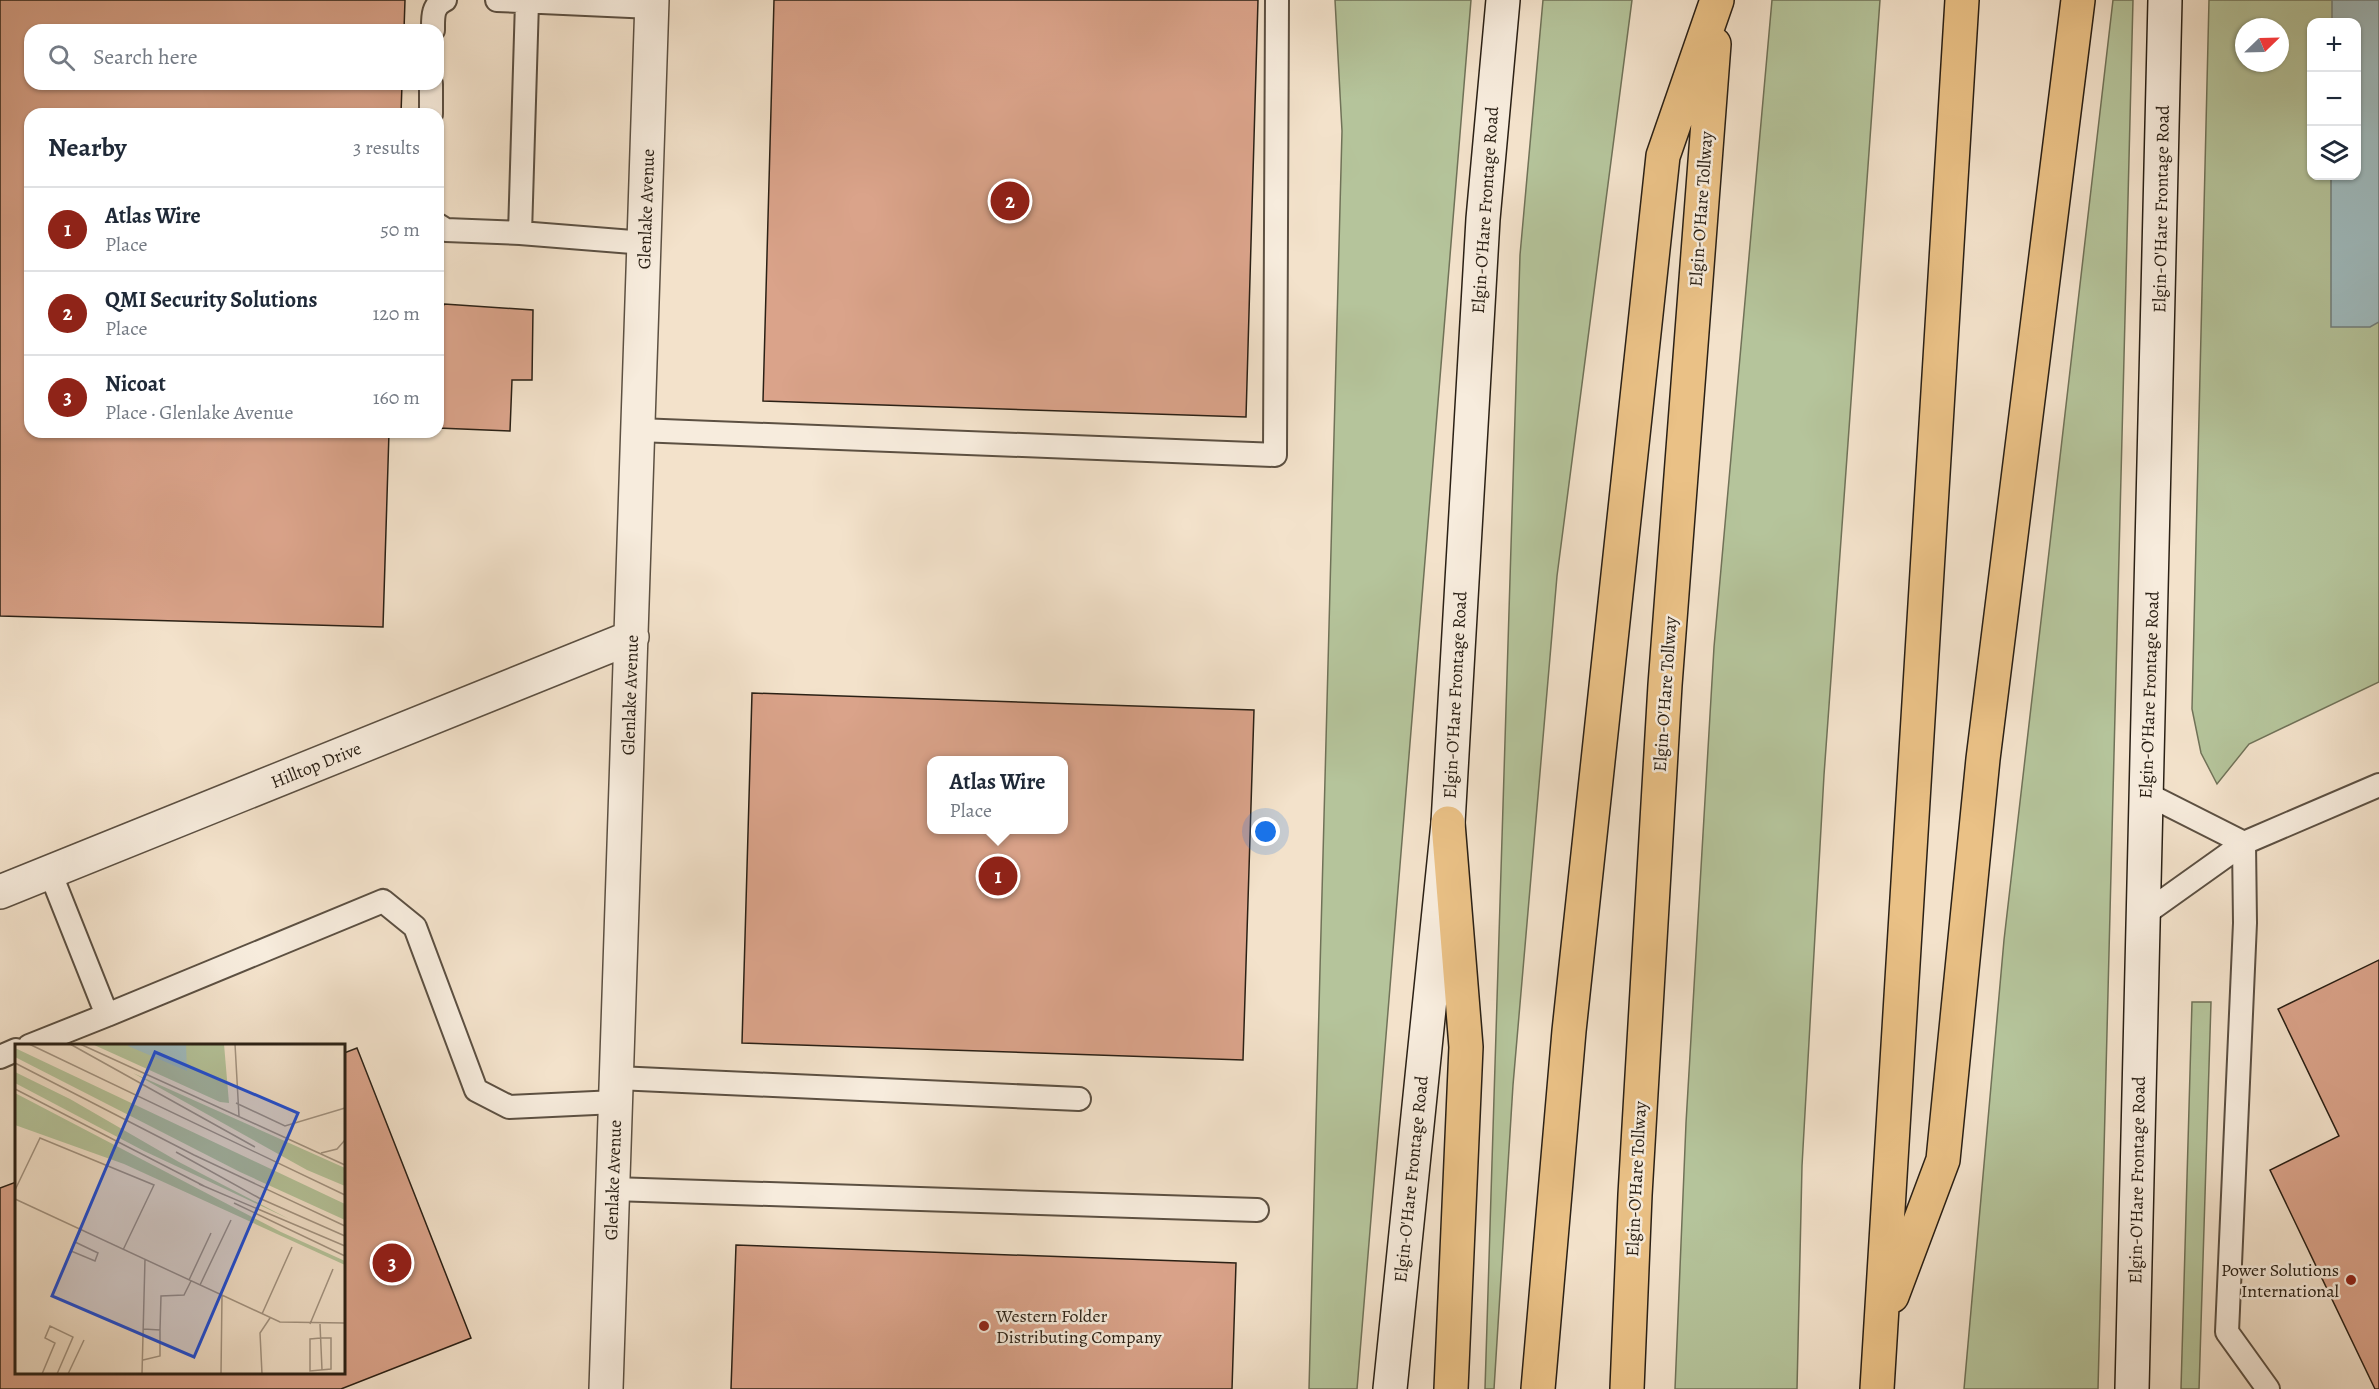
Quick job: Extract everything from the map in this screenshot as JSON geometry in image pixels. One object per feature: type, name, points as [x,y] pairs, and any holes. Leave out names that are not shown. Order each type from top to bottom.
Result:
[{"type":"highway","points":[[1539,1389],[1569,1031],[1663,156],[1717,0]]},
{"type":"highway","name":"Elgin-O'Hare Tollway","points":[[1627,1389],[1636,1183],[1665,685],[1717,0]]},
{"type":"highway","points":[[1877,1389],[1962,0]]},
{"type":"highway","points":[[1880,1329],[1943,1160],[1984,747],[2078,0]]},
{"type":"highway","points":[[1448,824],[1466,1047],[1451,1389]]},
{"type":"main road","name":"Elgin-O'Hare Frontage Road","points":[[1390,1389],[1448,824],[1483,219],[1503,0]]},
{"type":"main road","name":"Elgin-O'Hare Frontage Road","points":[[2132,1389],[2165,0]]},
{"type":"main road","name":"Glenlake Avenue","points":[[606,1389],[652,3]]},
{"type":"main road","name":"Hilltop Drive","points":[[0,892],[632,638]]},
{"type":"lane","points":[[433,24],[433,12],[440,2],[445,0]]},
{"type":"lane","points":[[497,0],[652,3]]},
{"type":"lane","points":[[638,430],[1275,455],[1277,0]]},
{"type":"lane","points":[[520,233],[527,2]]},
{"type":"lane","points":[[431,108],[432,90]]},
{"type":"lane","points":[[444,229],[645,243]]},
{"type":"lane","points":[[2143,915],[2244,843],[2379,785]]},
{"type":"lane","points":[[2145,793],[2244,843]]},
{"type":"lane","points":[[2244,843],[2245,923],[2227,1332],[2268,1389]]},
{"type":"lane","points":[[50,872],[107,1015]]},
{"type":"lane","points":[[34,1044],[383,901],[415,927],[476,1090],[509,1107],[616,1090],[1079,1099]]},
{"type":"lane","points":[[0,1057],[15,1050]]},
{"type":"lane","points":[[613,1189],[1257,1210]]},
{"type":"green space","points":[[1335,0],[1471,0],[1357,1389],[1309,1389],[1342,131]]},
{"type":"green space","points":[[1543,0],[1632,0],[1557,576],[1513,1085],[1494,1389],[1485,1389],[1520,255]]},
{"type":"green space","points":[[1772,0],[1880,0],[1824,775],[1802,1166],[1797,1389],[1675,1389],[1686,1123],[1714,647]]},
{"type":"green space","points":[[2113,0],[2133,0],[2098,1389],[1964,1389],[2004,940]]},
{"type":"green space","points":[[2209,0],[2379,0],[2379,682],[2249,744],[2217,784],[2201,753],[2192,709]]},
{"type":"green space","points":[[2192,1002],[2211,1002],[2199,1389],[2181,1389]]},
{"type":"water","points":[[2332,0],[2379,0],[2379,322],[2370,327],[2331,327],[2331,180],[2361,180],[2361,18],[2332,18]]},
{"type":"building","points":[[0,0],[405,0],[404,24],[24,24],[24,90],[402,90],[401,108],[24,108],[24,438],[389,438],[383,627],[0,616]]},
{"type":"building","points":[[774,0],[1258,0],[1246,417],[763,401]]},
{"type":"building","points":[[444,304],[533,310],[532,380],[512,380],[510,431],[444,428]]},
{"type":"building","points":[[752,693],[1254,710],[1243,1060],[742,1043]]},
{"type":"building","name":"Power Solutions International","points":[[2379,960],[2379,1389],[2375,1389],[2270,1170],[2339,1136],[2278,1009]]},
{"type":"building","points":[[357,1048],[471,1338],[341,1389],[0,1389],[0,1188],[15,1182],[15,1374],[345,1374],[345,1053]]},
{"type":"building","name":"Western Folder Distributing Company","points":[[736,1245],[1236,1263],[1232,1389],[731,1389]]},
{"type":"place","name":"QMI Security Solutions","points":[[1010,201]]},
{"type":"place","name":"Atlas Wire","points":[[998,876]]},
{"type":"place","name":"Nicoat","points":[[392,1263]]},
{"type":"place","name":"Power Solutions International","points":[[2351,1280]]},
{"type":"place","name":"Western Folder Distributing Company","points":[[984,1326]]}]
